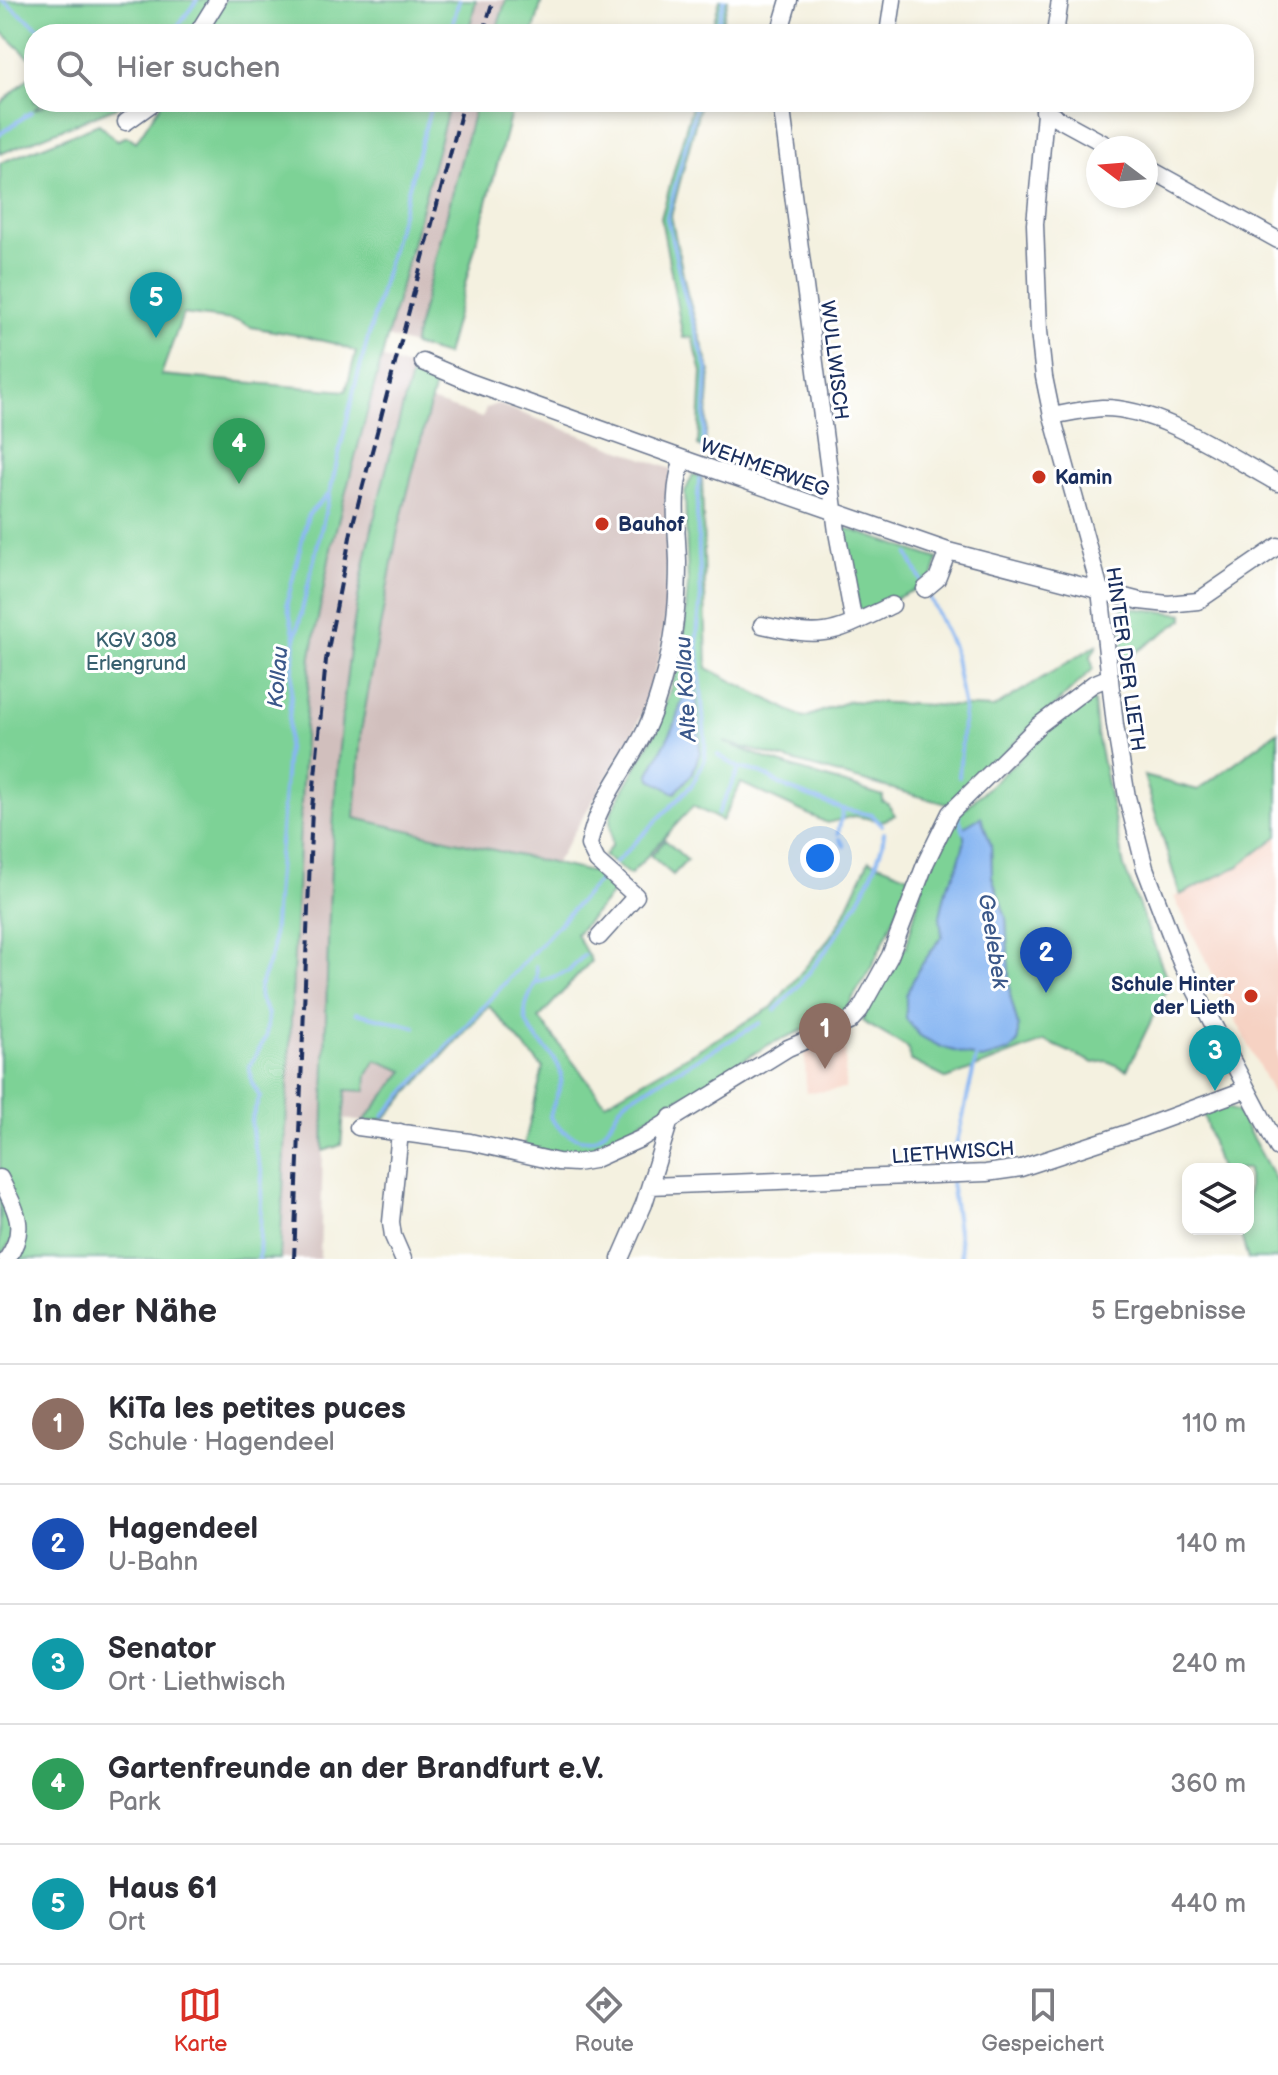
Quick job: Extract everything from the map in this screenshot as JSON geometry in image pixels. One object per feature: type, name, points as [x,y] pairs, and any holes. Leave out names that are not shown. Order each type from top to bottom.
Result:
[{"type":"street","points":[[203,24],[218,0]]},
{"type":"street","points":[[782,24],[789,0]]},
{"type":"street","points":[[889,24],[893,0]]},
{"type":"street","points":[[1056,24],[1060,0]]},
{"type":"street","points":[[126,122],[140,112]]},
{"type":"street","name":"WULLWISCH","points":[[782,112],[834,513],[854,623]]},
{"type":"street","name":"HINTER DER LIETH","points":[[1044,112],[1035,224],[1044,377],[1100,590],[1124,784],[1145,868],[1186,976],[1278,1148]]},
{"type":"street","points":[[1055,112],[1093,136]]},
{"type":"street","points":[[1158,174],[1278,240]]},
{"type":"street","name":"WEHMERWEG","points":[[423,362],[470,382],[834,513],[948,551],[1140,601],[1168,604],[1198,601],[1278,546]]},
{"type":"street","points":[[1052,416],[1101,408],[1154,418],[1278,483]]},
{"type":"street","points":[[599,937],[636,896],[597,861],[589,845],[594,825],[644,734],[658,700],[669,656],[678,584],[674,498],[683,459]]},
{"type":"street","points":[[925,589],[937,579],[948,551]]},
{"type":"street","points":[[762,625],[803,634],[829,633],[892,605]]},
{"type":"street","points":[[358,1127],[470,1142],[558,1162],[593,1160],[640,1139],[671,1117],[788,1048],[849,1022],[860,1010],[890,956],[926,862],[950,813],[1039,725],[1093,684],[1110,677]]},
{"type":"street","name":"LIETHWISCH","points":[[650,1186],[986,1173],[1021,1168],[1247,1089]]},
{"type":"street","points":[[620,1259],[650,1186],[671,1117]]},
{"type":"street","points":[[400,1132],[391,1222],[393,1236],[403,1259]]},
{"type":"street","points":[[0,1178],[18,1216],[19,1227],[15,1246],[7,1259]]},
{"type":"shaded area","points":[[476,0],[506,0],[498,24],[470,24]]},
{"type":"shaded area","points":[[447,112],[473,112],[413,345],[387,337]]},
{"type":"shaded area","points":[[382,358],[413,369],[376,503],[348,664],[332,823],[320,1259],[280,1259],[304,738],[311,656],[332,544]]},
{"type":"shaded area","points":[[431,401],[482,418],[486,408],[497,404],[671,469],[666,499],[666,611],[660,654],[648,696],[635,730],[555,864],[355,819],[361,731],[398,530]]},
{"type":"shaded area","name":"Schule Hinter der Lieth","points":[[1278,836],[1278,1098],[1274,1096],[1174,897],[1239,866]]},
{"type":"shaded area","points":[[846,1034],[845,1089],[806,1093],[805,1049]]},
{"type":"shaded area","points":[[376,1059],[405,1071],[363,1122],[345,1119],[346,1090],[367,1075]]},
{"type":"green space","points":[[0,0],[211,0],[196,24],[24,24],[24,53],[0,30]]},
{"type":"green space","points":[[225,0],[476,0],[470,24],[212,24]]},
{"type":"green space","points":[[506,0],[542,0],[536,24],[498,24]]},
{"type":"green space","points":[[720,0],[728,0],[722,24],[713,24]]},
{"type":"green space","points":[[24,82],[24,112],[104,112],[0,154],[0,104]]},
{"type":"green space","name":"KGV 308 Erlengrund","points":[[156,112],[447,112],[332,544],[311,656],[304,738],[280,1259],[19,1259],[23,1254],[11,1242],[0,1256],[0,163],[99,124],[117,141],[131,138],[136,142]],"holes":[[[183,314],[240,321],[251,327],[336,344],[356,352],[346,391],[161,375]]]},
{"type":"green space","points":[[473,112],[511,112],[446,355],[413,345]]},
{"type":"green space","points":[[690,112],[698,112],[671,216],[687,293],[710,370],[705,449],[698,446],[702,372],[692,337],[683,338],[661,218]]},
{"type":"green space","points":[[413,369],[436,381],[398,530],[361,731],[355,818],[590,872],[594,868],[608,881],[605,884],[613,893],[576,934],[591,961],[539,1018],[605,1103],[772,1007],[841,921],[869,860],[909,876],[901,903],[872,966],[846,1009],[770,1044],[589,1153],[576,1156],[524,1146],[543,1068],[489,1006],[384,1119],[363,1122],[404,1071],[376,1060],[367,1075],[366,1091],[346,1090],[341,1145],[323,1151],[332,847],[341,725],[353,627],[367,553]]},
{"type":"green space","points":[[693,474],[702,478],[707,668],[804,718],[849,701],[993,708],[1098,644],[1091,656],[1093,669],[950,805],[724,742],[883,796],[882,801],[895,815],[883,821],[854,816],[827,823],[741,783],[722,821],[693,806],[630,875],[604,856],[612,845],[612,810],[657,730],[678,665],[688,585],[685,492]],"holes":[[[691,660],[677,792],[652,780],[649,774],[673,728],[688,683]]]},
{"type":"green space","points":[[846,528],[938,559],[932,578],[921,587],[868,611],[859,609],[843,530]]},
{"type":"green space","points":[[1122,607],[1184,614],[1184,619],[1123,661]]},
{"type":"green space","points":[[1087,696],[1094,702],[1097,734],[1124,867],[1169,984],[1127,1070],[1107,1061],[1094,1063],[1045,1041],[947,1079],[910,1060],[908,1048],[862,1021],[900,948],[906,948],[926,870],[956,817]],"holes":[[[964,827],[991,845],[992,877],[1006,918],[1010,995],[1018,1026],[918,970],[942,936],[947,887],[956,871],[964,844]]]},
{"type":"green space","points":[[1278,731],[1278,836],[1239,866],[1180,895],[1144,776],[1198,790]]},
{"type":"green space","points":[[665,840],[687,860],[673,875],[651,856]]},
{"type":"green space","points":[[1223,1106],[1238,1112],[1278,1184],[1278,1259],[1248,1259],[1241,1235],[1254,1235],[1254,1163],[1218,1163],[1203,1113]]},
{"type":"water","points":[[694,657],[700,752],[692,774],[675,793],[652,780],[649,774],[673,728]]},
{"type":"water","points":[[981,817],[991,845],[992,877],[1006,918],[1010,995],[1018,1026],[1018,1042],[1010,1051],[982,1059],[941,1047],[920,1036],[906,1019],[906,995],[918,970],[942,936],[940,916],[947,886],[956,871],[964,844],[964,827]]},
{"type":"waterway","points":[[2,0],[34,24]]},
{"type":"waterway","points":[[179,24],[197,0]]},
{"type":"waterway","name":"Kollau","points":[[453,24],[459,0]]},
{"type":"waterway","name":"Alte Kollau","points":[[718,24],[724,0]]},
{"type":"waterway","points":[[0,134],[31,112]]},
{"type":"waterway","name":"Kollau","points":[[259,1259],[262,1173],[251,1120],[260,1096],[252,1083],[249,1067],[266,1037],[268,1014],[260,999],[259,989],[272,952],[295,640],[355,386],[429,112]]},
{"type":"waterway","name":"Alte Kollau","points":[[694,112],[667,218],[684,293],[707,369],[703,448]]},
{"type":"waterway","name":"Alte Kollau","points":[[615,863],[692,785],[705,759],[697,636],[701,596],[697,512],[699,479]]},
{"type":"waterway","points":[[295,638],[287,603],[308,515],[328,494]]},
{"type":"waterway","name":"Geelebek","points":[[908,554],[922,582]]},
{"type":"waterway","name":"Geelebek","points":[[928,594],[953,647],[964,709],[959,777]]},
{"type":"waterway","name":"Alte Kollau","points":[[694,656],[696,643]]},
{"type":"waterway","points":[[718,755],[739,768],[759,772],[789,789],[843,809],[872,815],[882,825]]},
{"type":"waterway","points":[[718,814],[739,769]]},
{"type":"waterway","points":[[838,833],[843,809]]},
{"type":"waterway","name":"Geelebek","points":[[958,815],[964,832]]},
{"type":"waterway","points":[[775,1010],[807,975],[842,928],[870,877],[884,833]]},
{"type":"waterway","points":[[840,839],[844,846]]},
{"type":"waterway","name":"Alte Kollau","points":[[383,1116],[603,876]]},
{"type":"waterway","points":[[537,983],[569,971],[584,955]]},
{"type":"waterway","points":[[536,966],[536,979],[525,1014],[530,1030],[554,1058],[561,1074],[550,1117],[561,1129],[575,1137],[590,1140],[598,1137],[626,1100],[760,1023]]},
{"type":"waterway","points":[[356,1013],[415,1027]]},
{"type":"waterway","name":"Geelebek","points":[[952,1164],[977,1054]]},
{"type":"waterway","name":"Geelebek","points":[[951,1182],[962,1259]]},
{"type":"railway","points":[[486,24],[493,0]]},
{"type":"railway","points":[[294,1259],[312,808],[326,660],[352,527],[461,112]]},
{"type":"place","name":"Haus 61","points":[[156,338]]},
{"type":"place","name":"Kamin","points":[[1039,477]]},
{"type":"place","name":"Gartenfreunde an der Brandfurt e.V.","points":[[239,484]]},
{"type":"place","name":"Bauhof","points":[[602,524]]},
{"type":"place","name":"Hagendeel","points":[[1046,993]]},
{"type":"place","name":"Schule Hinter der Lieth","points":[[1251,996]]},
{"type":"place","name":"KiTa les petites puces","points":[[825,1069]]},
{"type":"place","name":"Senator","points":[[1215,1091]]}]
